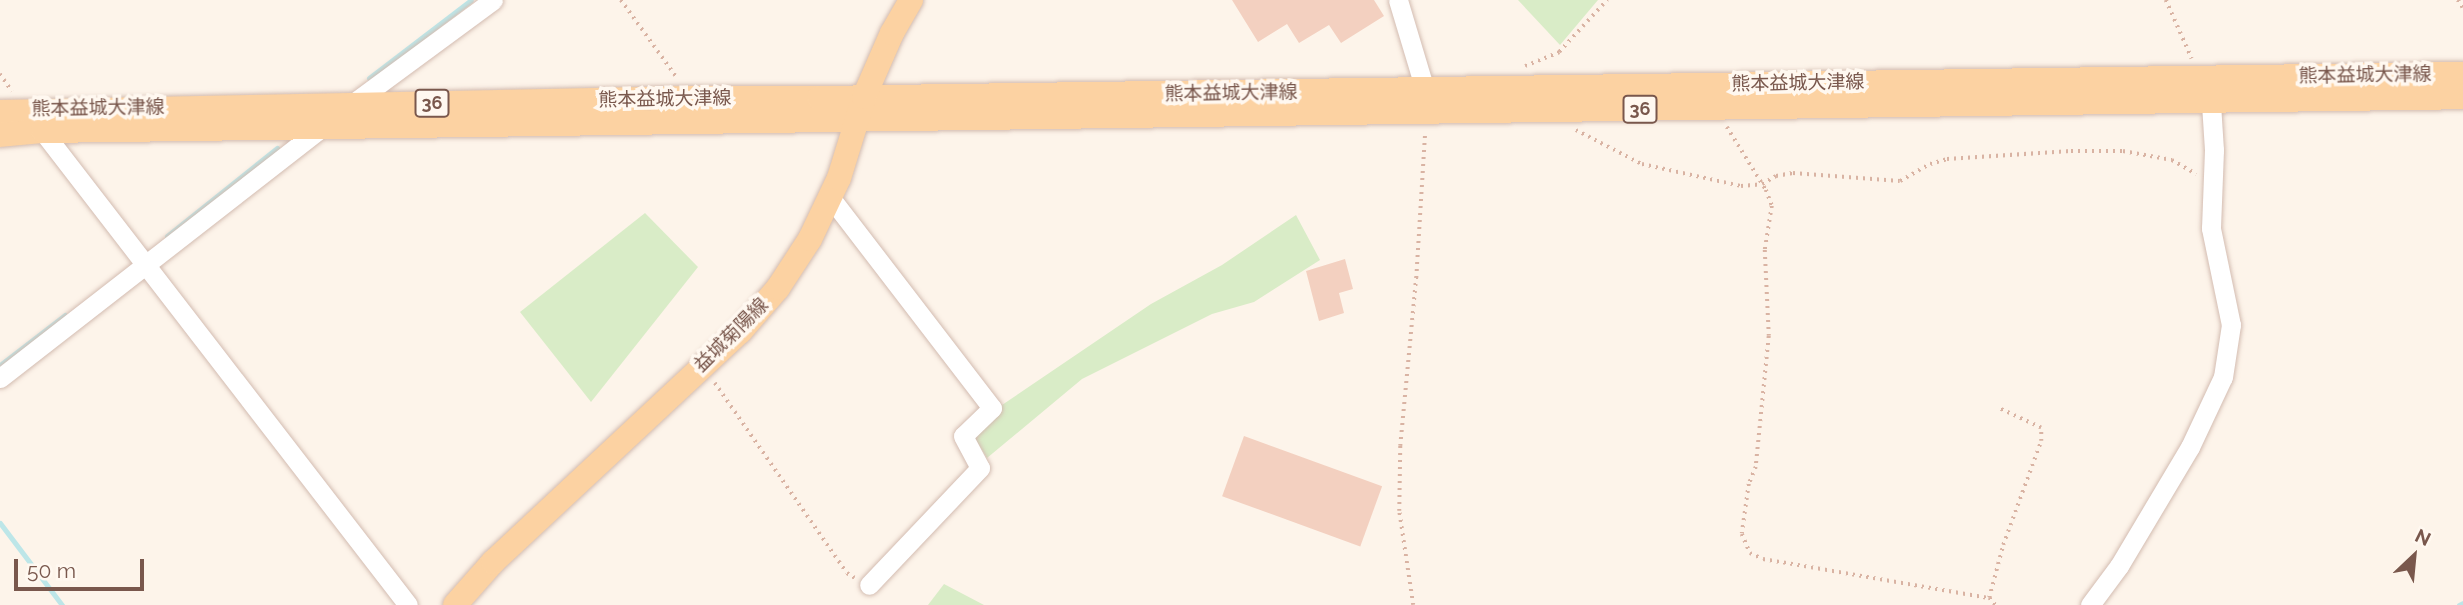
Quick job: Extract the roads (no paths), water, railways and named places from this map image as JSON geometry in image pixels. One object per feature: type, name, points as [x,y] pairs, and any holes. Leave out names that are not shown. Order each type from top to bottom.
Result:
[{"type":"main road","name":"益城菊陽線","points":[[455,605],[493,562],[702,364],[740,332],[778,288],[810,239],[839,178],[860,108],[892,33],[911,0]]},
{"type":"main road","name":"熊本益城大津線","points":[[1427,101],[1720,108],[2463,74]]},
{"type":"main road","name":"熊本益城大津線","points":[[0,135],[43,131],[322,127],[860,108],[1427,101],[2207,84],[2463,97]]},
{"type":"main road","name":"熊本益城大津線","points":[[0,112],[26,109],[691,98],[860,108]]},
{"type":"street","points":[[0,378],[322,127],[493,0]]},
{"type":"street","points":[[1398,0],[1427,101]]},
{"type":"street","points":[[2090,605],[2119,566],[2176,471],[2223,377],[2231,326],[2211,228],[2213,183],[2207,84]]},
{"type":"street","points":[[26,109],[408,605]]},
{"type":"street","points":[[830,197],[992,408],[963,436],[980,468],[869,585]]},
{"type":"waterway","points":[[369,78],[471,0]]},
{"type":"waterway","points":[[167,236],[277,148]]},
{"type":"waterway","points":[[0,365],[65,315]]},
{"type":"waterway","points":[[0,523],[62,605]]},
{"type":"waterway","points":[[2459,605],[2463,603]]}]
